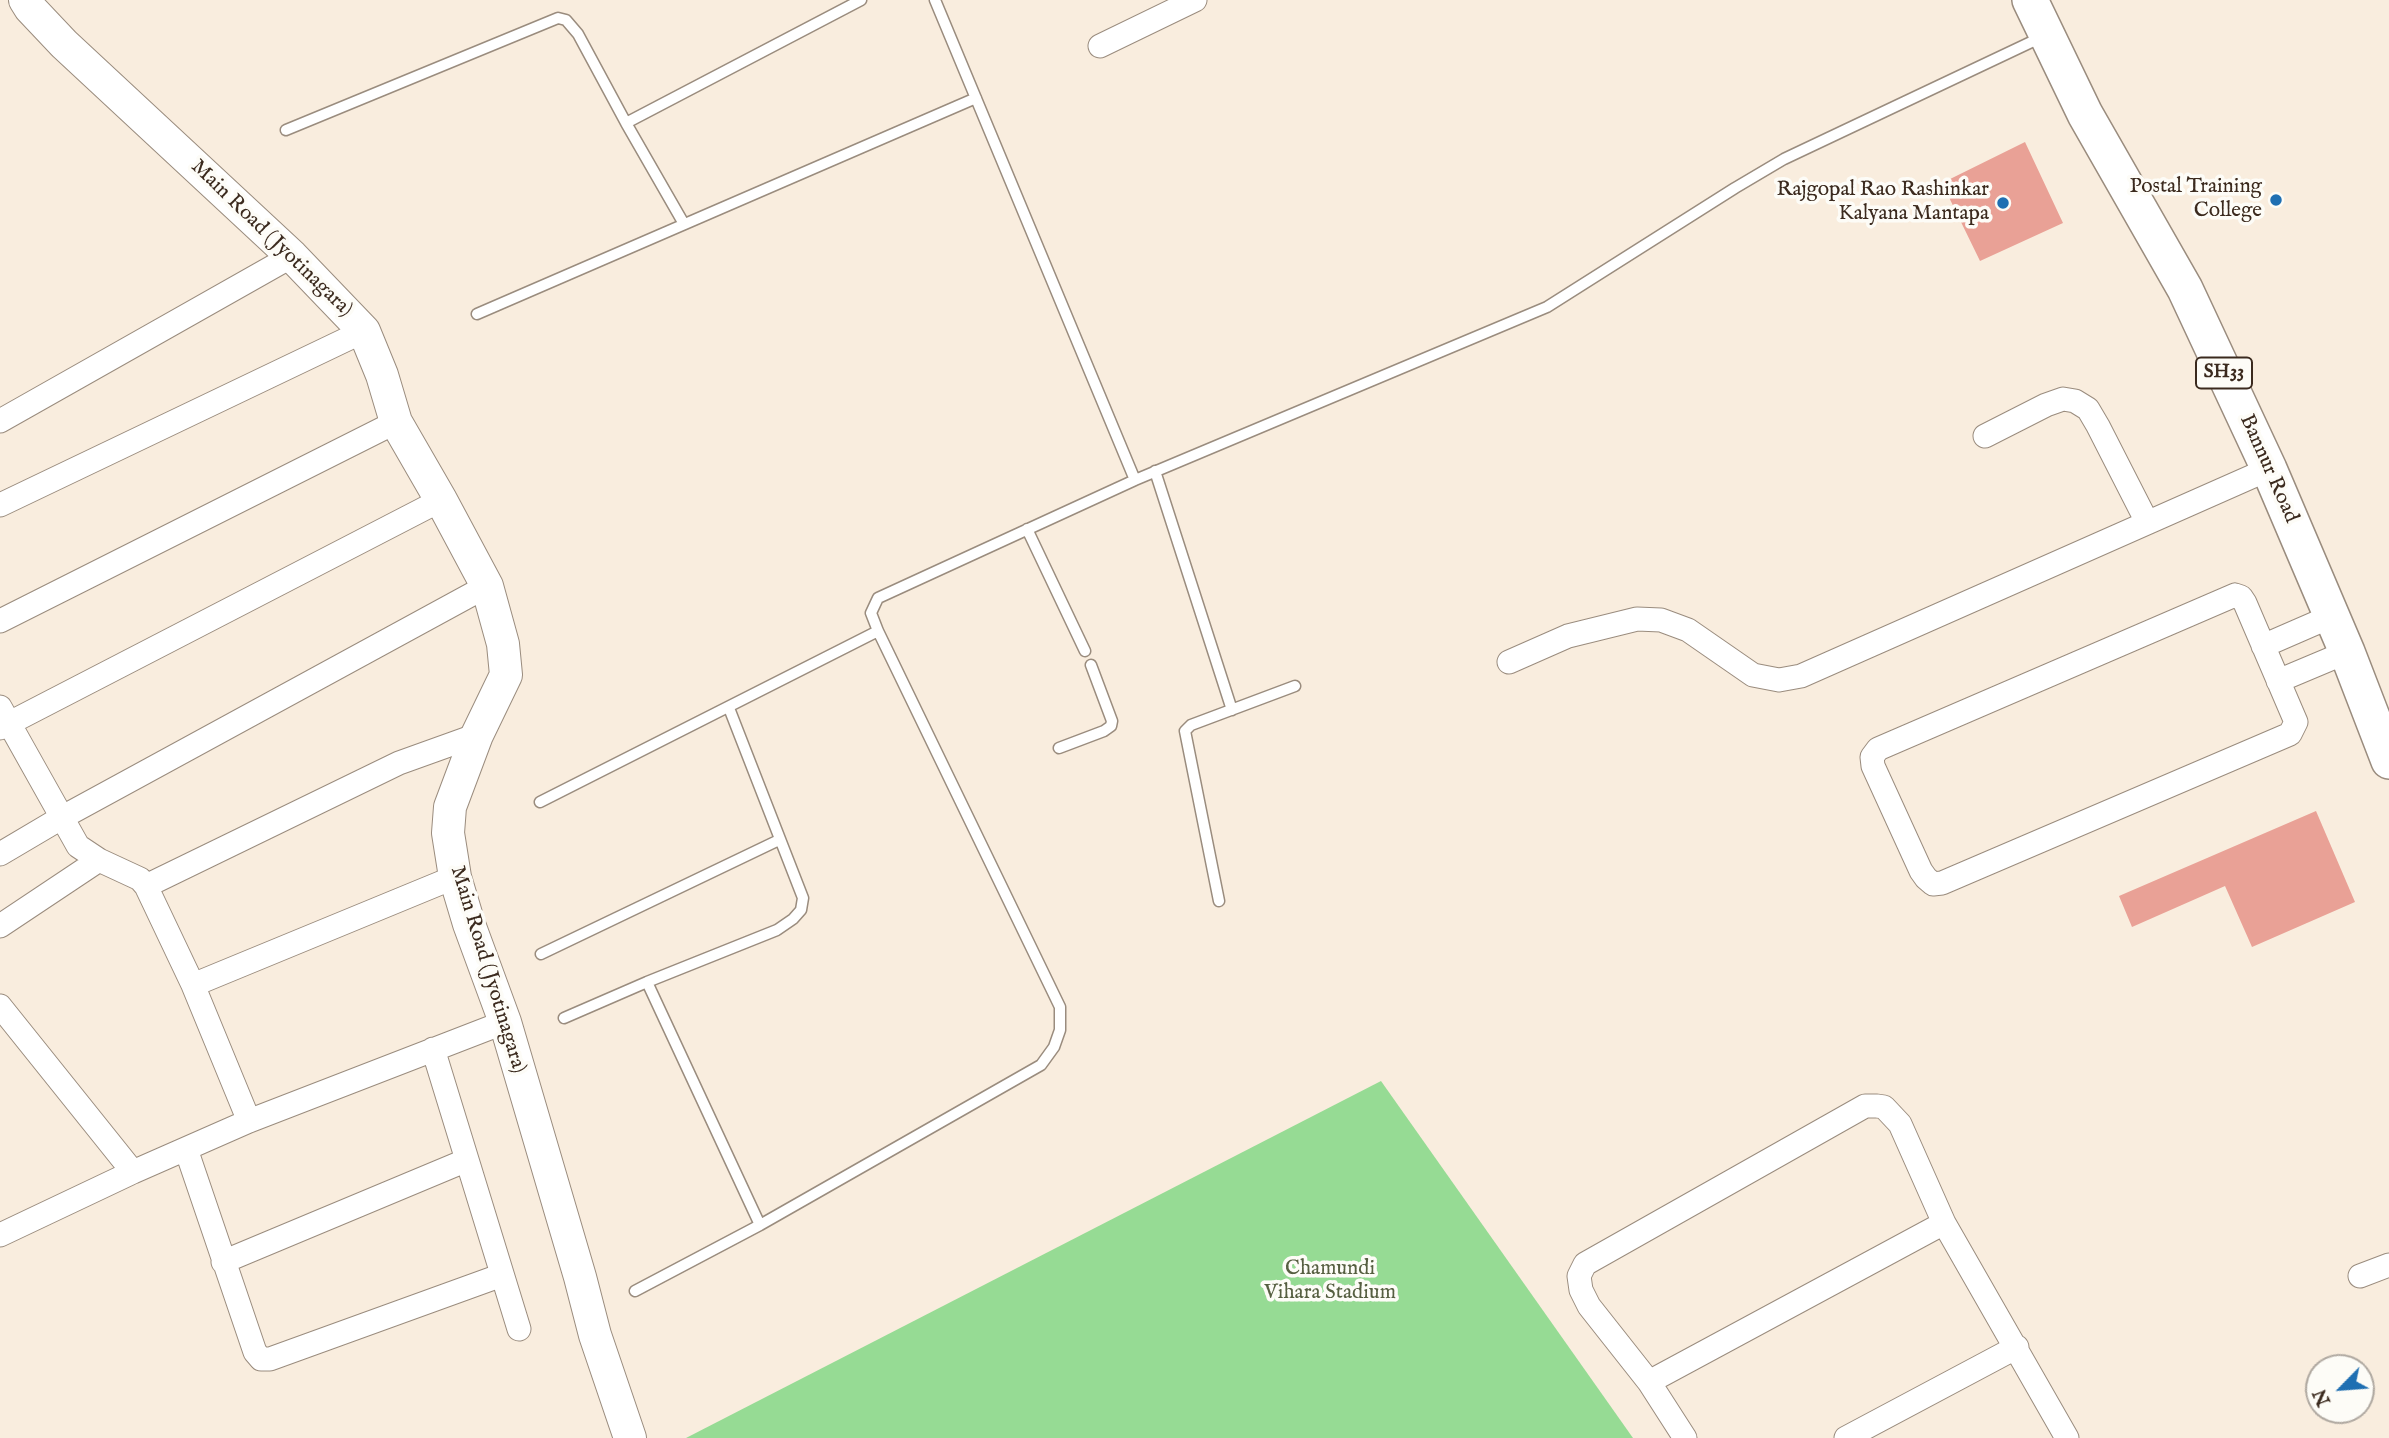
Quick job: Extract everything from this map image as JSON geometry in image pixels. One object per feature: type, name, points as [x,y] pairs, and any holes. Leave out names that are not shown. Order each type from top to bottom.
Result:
[{"type":"main road","name":"Bannur Road","points":[[2030,0],[2085,114],[2185,289],[2269,469],[2332,615],[2389,761]]},
{"type":"street","name":"Main Road (Jyotinagara)","points":[[25,0],[64,44],[292,256],[364,331],[382,375],[396,422],[487,586],[503,644],[506,675],[477,735],[450,807],[447,821],[455,877],[505,1022],[595,1335],[630,1438]]},
{"type":"street","points":[[1100,46],[1195,0]]},
{"type":"street","points":[[0,421],[292,256]]},
{"type":"street","points":[[0,505],[364,331]]},
{"type":"street","points":[[1985,436],[2046,405],[2063,399],[2075,401],[2088,409],[2147,522]]},
{"type":"street","points":[[0,621],[396,422]]},
{"type":"street","points":[[1509,662],[1568,636],[1637,619],[1661,620],[1688,630],[1753,675],[1779,680],[1801,676],[2269,469]]},
{"type":"street","points":[[249,1121],[193,985],[146,886],[131,874],[99,860],[78,846],[3,719],[441,500]]},
{"type":"street","points":[[0,854],[61,818],[487,586]]},
{"type":"street","points":[[2235,596],[2241,597],[2245,603],[2263,646],[2296,722],[2290,734],[1942,883],[1933,884],[1920,871],[1873,766],[1872,757],[1878,750],[2235,596]]},
{"type":"street","points":[[2263,646],[2332,615]]},
{"type":"street","points":[[2278,681],[2347,652]]},
{"type":"street","points":[[146,886],[400,763],[477,735]]},
{"type":"street","points":[[0,926],[99,860]]},
{"type":"street","points":[[193,985],[455,877]]},
{"type":"street","points":[[0,1006],[133,1171]]},
{"type":"street","points":[[0,1235],[133,1171],[249,1121],[505,1022]]},
{"type":"street","points":[[433,1049],[519,1329]]},
{"type":"street","points":[[1685,1438],[1648,1382],[1589,1306],[1581,1290],[1580,1276],[1585,1265],[1865,1106],[1884,1107],[1900,1124],[1944,1223],[2067,1438]]},
{"type":"street","points":[[186,1149],[255,1352],[261,1359],[270,1359],[502,1275]]},
{"type":"street","points":[[223,1262],[467,1160]]},
{"type":"street","points":[[1648,1382],[1944,1223]]},
{"type":"street","points":[[2360,1276],[2389,1265]]},
{"type":"street","points":[[1846,1438],[2017,1347]]},
{"type":"lane","points":[[626,123],[861,0]]},
{"type":"lane","points":[[934,0],[1135,480]]},
{"type":"lane","points":[[286,130],[558,18],[566,20],[579,34],[684,224]]},
{"type":"lane","points":[[635,1291],[760,1225],[1041,1065],[1054,1047],[1060,1030],[1060,1007],[878,631],[871,613],[878,598],[1155,471],[1547,307],[1784,159],[2046,35]]},
{"type":"lane","points":[[477,314],[976,98]]},
{"type":"lane","points":[[1155,471],[1232,710]]},
{"type":"lane","points":[[1027,529],[1085,651]]},
{"type":"lane","points":[[540,802],[878,631]]},
{"type":"lane","points":[[1059,748],[1111,726],[1112,721],[1091,665]]},
{"type":"lane","points":[[1219,901],[1185,735],[1191,725],[1295,686]]},
{"type":"lane","points":[[564,1018],[777,930],[801,910],[803,898],[729,708]]},
{"type":"lane","points":[[541,954],[779,840]]},
{"type":"lane","points":[[647,982],[760,1225]]},
{"type":"green space","name":"Chamundi Vihara Stadium","points":[[1381,1081],[1633,1438],[686,1438]]},
{"type":"building","name":"Rajgopal Rao Rashinkar Kalyana Mantapa","points":[[2025,142],[2063,223],[1980,261],[1942,183]]},
{"type":"building","points":[[2316,811],[2355,902],[2252,947],[2225,886],[2132,927],[2119,896]]},
{"type":"place","name":"Postal Training College","points":[[2276,200]]},
{"type":"place","name":"Rajgopal Rao Rashinkar Kalyana Mantapa","points":[[2003,203]]}]
